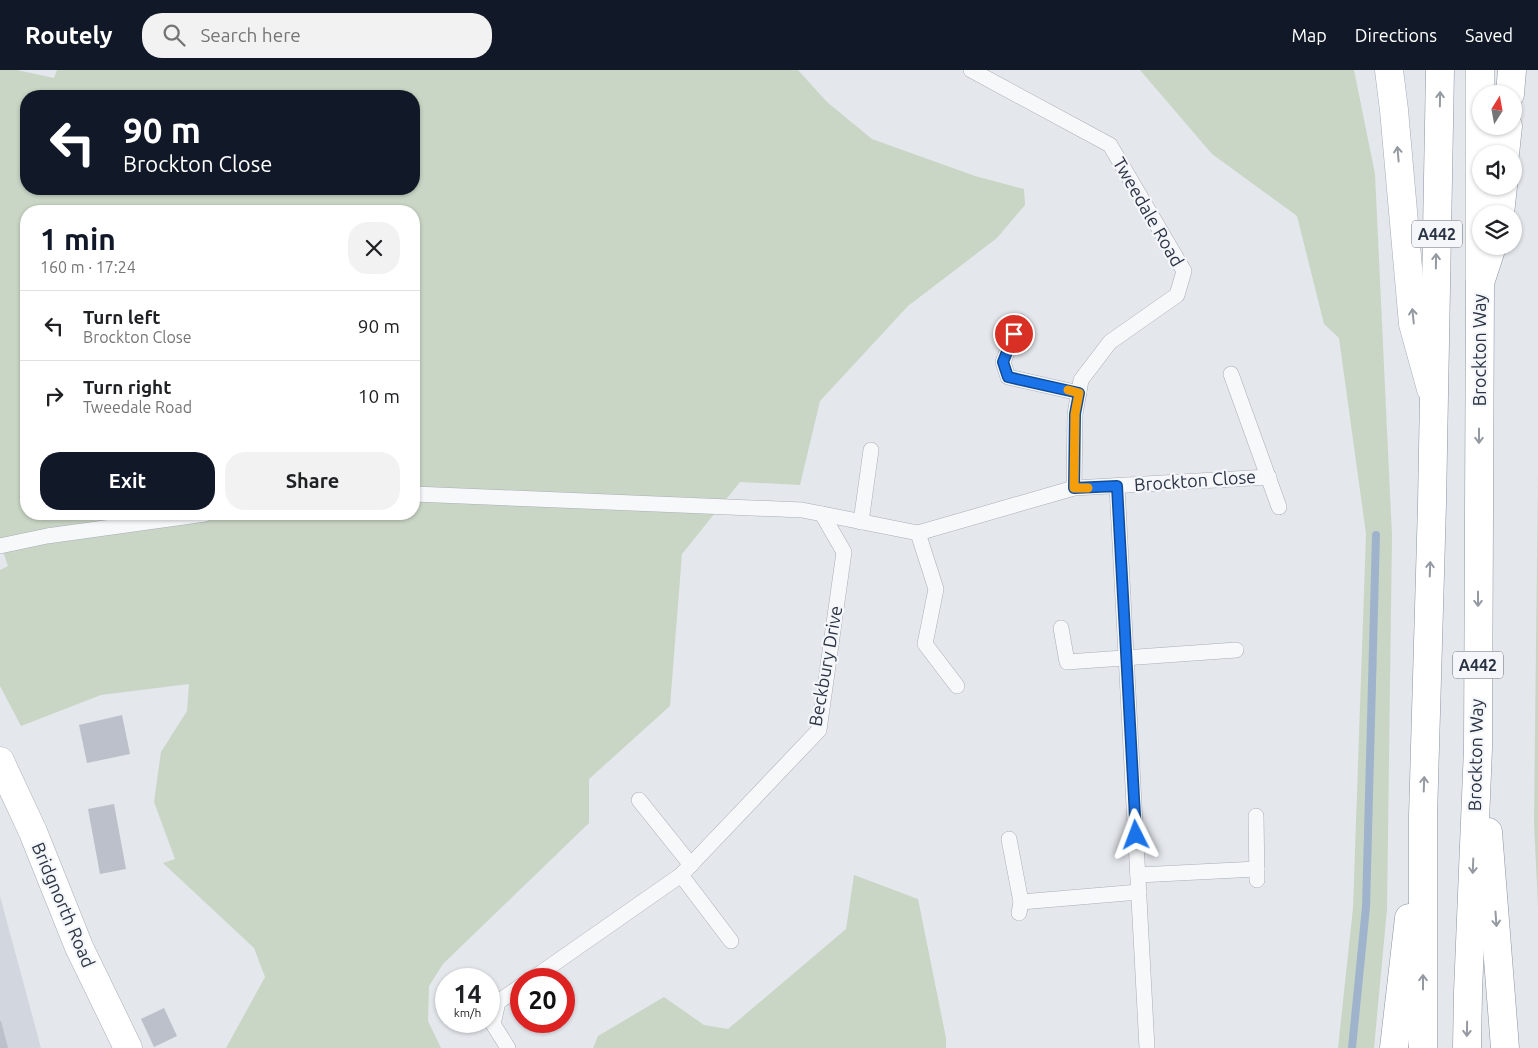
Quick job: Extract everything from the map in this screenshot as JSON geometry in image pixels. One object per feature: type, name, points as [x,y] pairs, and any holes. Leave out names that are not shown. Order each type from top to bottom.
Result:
[{"type":"main road","points":[[1389,70],[1414,324],[1433,397]]},
{"type":"main road","name":"A442","points":[[1423,1048],[1423,817],[1432,504],[1440,70]]},
{"type":"main road","name":"Brockton Way","points":[[1467,1048],[1478,748],[1480,70]]},
{"type":"main road","points":[[1511,85],[1512,70]]},
{"type":"main road","name":"A442","points":[[1480,283],[1489,255]]},
{"type":"main road","name":"A442","points":[[1478,748],[1491,850],[1504,1048]]},
{"type":"main road","name":"Bridgnorth Road","points":[[0,761],[33,832],[79,947],[128,1048]]},
{"type":"main road","name":"A442","points":[[1394,1048],[1403,964],[1423,817]]},
{"type":"lane","name":"Tweedale Road","points":[[971,70],[1110,145],[1184,271],[1177,295],[1110,342],[1082,380],[1075,414],[1074,488]]},
{"type":"lane","points":[[1019,321],[1003,362],[1008,377],[1079,393]]},
{"type":"lane","name":"Brockton Close","points":[[1231,374],[1279,507]]},
{"type":"lane","points":[[860,522],[871,450]]},
{"type":"lane","name":"Brockton Close","points":[[918,533],[1074,488],[1269,477]]},
{"type":"lane","points":[[1117,486],[1147,1048]]},
{"type":"lane","points":[[420,494],[802,510],[918,533],[936,590],[925,644],[957,686]]},
{"type":"lane","name":"Beckbury Drive","points":[[548,968],[686,870],[818,730],[844,552],[822,514]]},
{"type":"lane","points":[[0,546],[47,536],[162,520]]},
{"type":"lane","points":[[1061,628],[1067,662],[1236,650]]},
{"type":"lane","points":[[639,800],[731,941]]},
{"type":"lane","points":[[1138,875],[1257,874],[1256,816]]},
{"type":"lane","points":[[1008,838],[1020,908],[1139,892]]},
{"type":"lane","points":[[508,1048],[493,1024],[498,1002],[510,994]]},
{"type":"shaded area","points":[[0,896],[41,1048],[0,1048]]},
{"type":"green space","points":[[0,70],[17,70],[54,78],[57,70],[798,70],[827,102],[872,139],[975,176],[1024,189],[1025,205],[997,238],[908,306],[820,401],[800,485],[740,482],[682,554],[670,706],[589,779],[589,823],[440,968],[435,968],[435,977],[429,986],[428,1021],[441,1048],[226,1048],[265,977],[254,948],[163,863],[175,859],[154,802],[161,752],[187,711],[189,684],[101,695],[21,726],[0,686],[0,570],[8,566],[0,543]]},
{"type":"green space","points":[[1140,70],[1354,70],[1375,174],[1392,536],[1387,909],[1374,1048],[1338,1048],[1353,908],[1366,534],[1339,338],[1324,324],[1297,216],[1212,154]]},
{"type":"green space","points":[[1538,473],[1538,906],[1534,823]]},
{"type":"green space","points":[[854,875],[918,899],[946,1038],[946,1048],[593,1048],[598,1036],[664,997],[704,1025],[728,1029],[846,929]]},
{"type":"building","points":[[122,715],[130,754],[87,763],[79,725]]},
{"type":"building","points":[[114,804],[126,869],[100,874],[88,809]]},
{"type":"building","points":[[164,1008],[177,1036],[154,1047],[141,1019]]},
{"type":"building","points":[[1,1021],[8,1048],[0,1048]]},
{"type":"waterway","points":[[1352,1048],[1366,907],[1376,535]]},
{"type":"slow traffic","points":[[1068,390],[1079,393],[1075,414],[1074,488],[1088,488]]},
{"type":"route","points":[[1014,334],[1003,362],[1008,377],[1079,393],[1075,414],[1074,488],[1117,486],[1136,835]]}]
